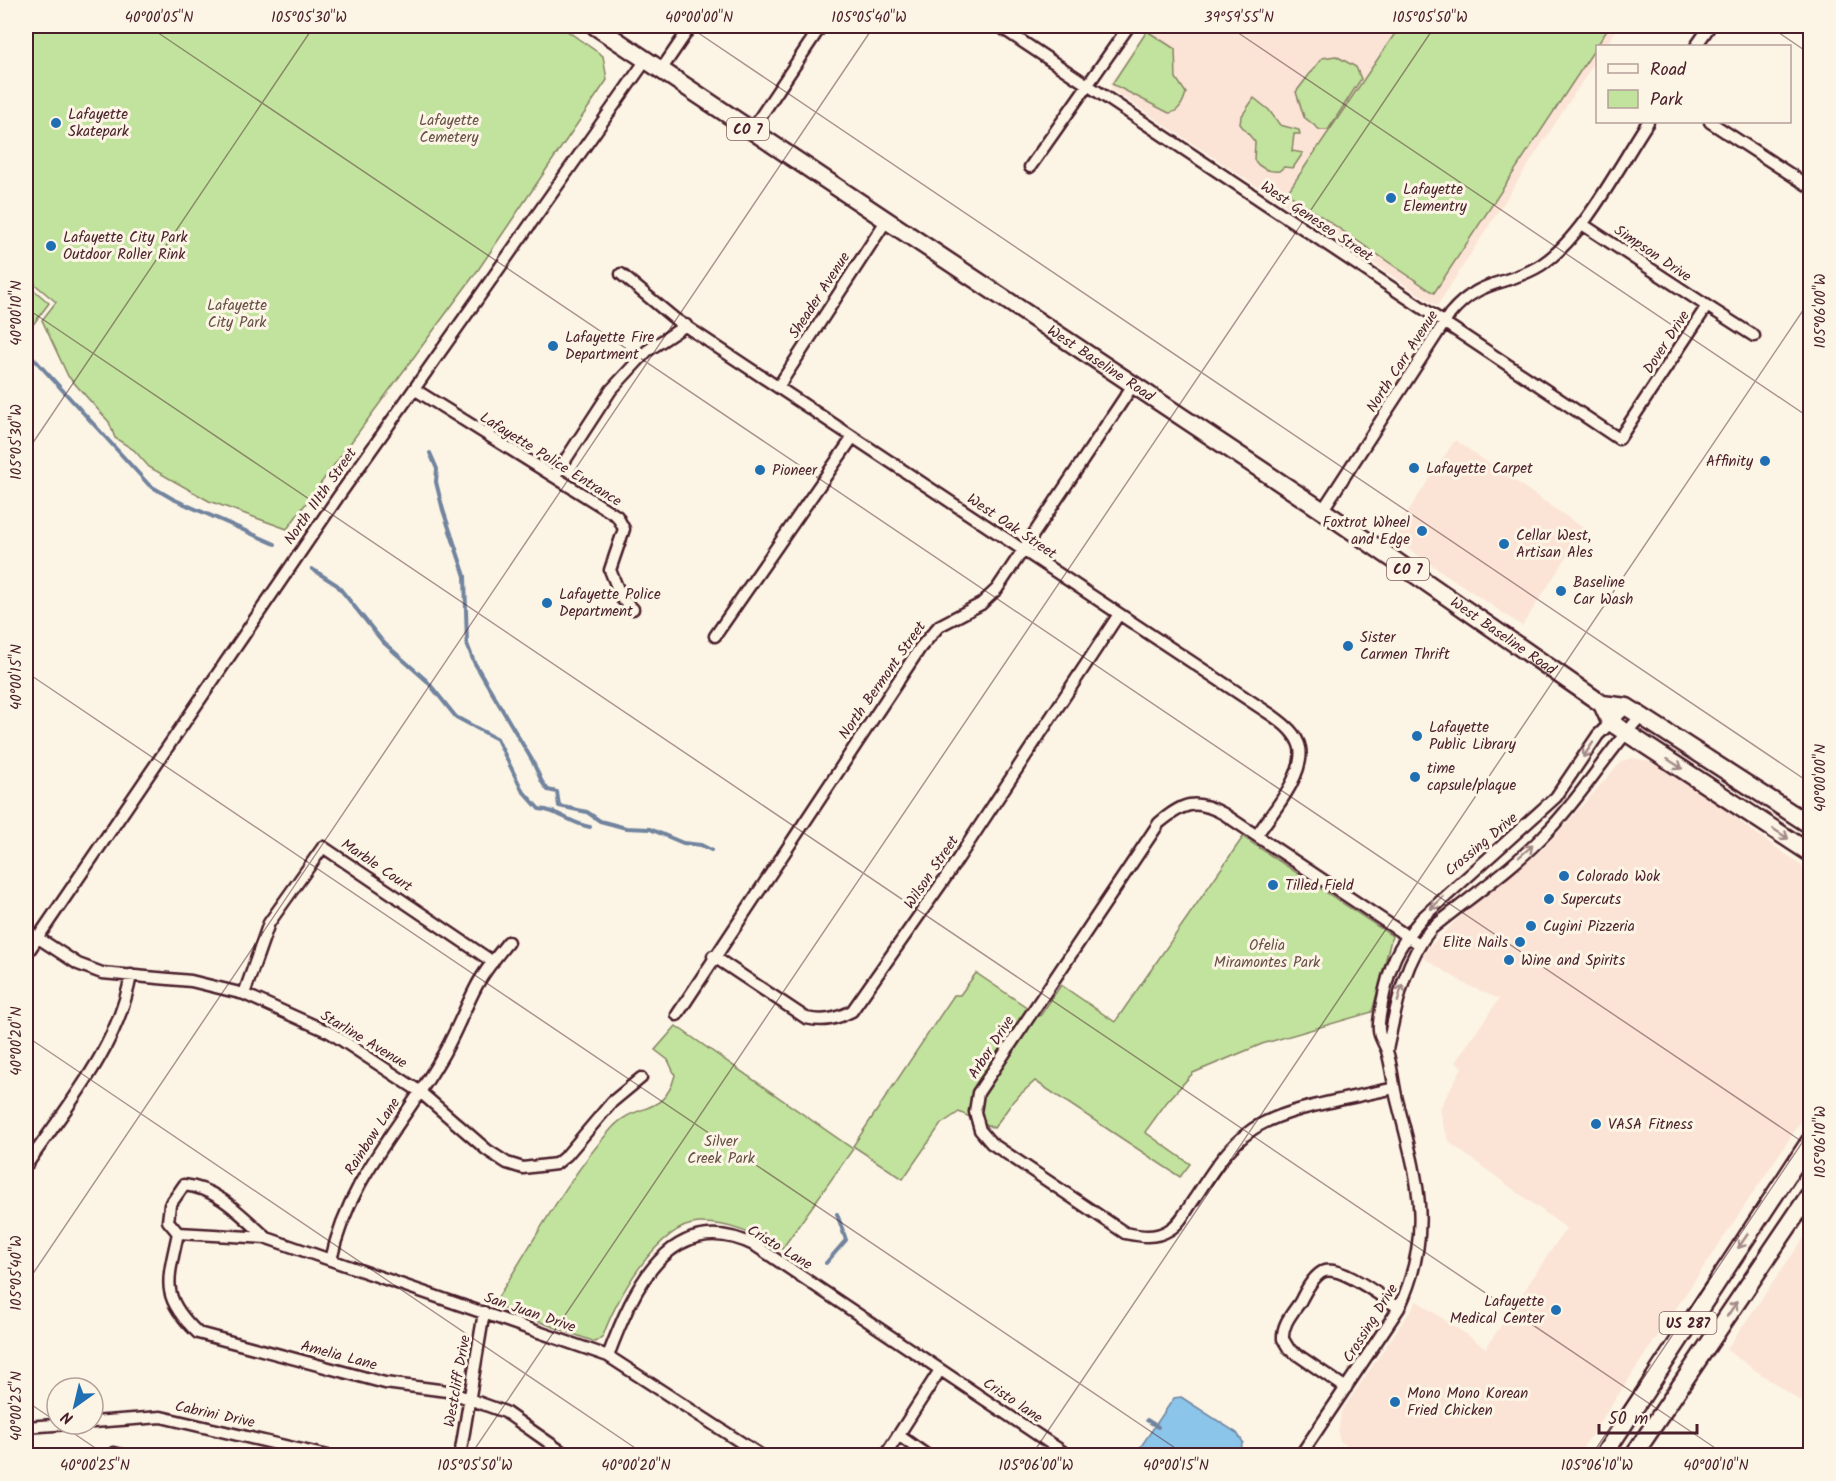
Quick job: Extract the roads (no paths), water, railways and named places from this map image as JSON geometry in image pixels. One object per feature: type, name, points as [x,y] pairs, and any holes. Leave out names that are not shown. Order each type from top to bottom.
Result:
[{"type":"main road","name":"West Baseline Road","points":[[595,26],[1322,511],[1602,704],[1627,707],[1810,825]]},
{"type":"main road","points":[[1602,704],[1610,722],[1810,853]]},
{"type":"main road","name":"US 287","points":[[1603,1455],[1810,1141]]},
{"type":"main road","name":"US 287","points":[[1633,1455],[1810,1194]]},
{"type":"street","points":[[661,70],[691,26]]},
{"type":"street","points":[[751,130],[822,26]]},
{"type":"street","name":"West Geneseo Street","points":[[999,26],[1619,439]]},
{"type":"street","points":[[1030,167],[1129,26]]},
{"type":"street","points":[[1697,45],[1710,26]]},
{"type":"street","name":"North 111th Street","points":[[26,955],[132,796],[414,389],[646,60]]},
{"type":"street","name":"North Carr Avenue","points":[[1322,511],[1444,323],[1463,298],[1481,287],[1539,266],[1555,255],[1582,224],[1647,123]]},
{"type":"street","points":[[1712,123],[1810,187]]},
{"type":"street","name":"Sheader Avenue","points":[[777,387],[886,220]]},
{"type":"street","name":"Simpson Drive","points":[[1582,224],[1707,306]]},
{"type":"street","name":"West Oak Street","points":[[621,274],[686,325],[777,387],[1291,730],[1300,748],[1298,770],[1257,836]]},
{"type":"street","name":"Dover Drive","points":[[1619,439],[1707,306],[1754,336]]},
{"type":"street","points":[[555,476],[611,390],[647,351],[686,325]]},
{"type":"street","name":"North Bermont Street","points":[[677,1015],[713,956],[920,648],[939,626],[981,604],[997,589],[1024,552],[1133,385]]},
{"type":"street","name":"Lafayette Police Entrance","points":[[414,389],[617,516],[624,529],[610,570],[622,599],[633,609]]},
{"type":"street","points":[[715,636],[853,437]]},
{"type":"street","name":"Wilson Street","points":[[713,956],[806,1018],[819,1021],[835,1019],[852,1011],[939,887],[1119,614]]},
{"type":"street","name":"Crossing Drive","points":[[1302,1452],[1400,1308],[1411,1282],[1420,1249],[1422,1214],[1414,1168],[1394,1089],[1387,1050],[1378,1031],[1390,965],[1406,935],[1453,887],[1556,797],[1598,735],[1627,707]]},
{"type":"street","name":"Crossing Drive","points":[[1387,1050],[1402,984],[1419,944],[1431,929],[1548,831],[1641,716]]},
{"type":"street","name":"Arbor Drive","points":[[1394,1089],[1282,1116],[1255,1128],[1228,1149],[1182,1217],[1170,1230],[1157,1236],[1125,1233],[991,1143],[980,1130],[975,1112],[978,1093],[1159,823],[1177,808],[1194,804],[1209,806],[1419,944]]},
{"type":"street","name":"Marble Court","points":[[244,994],[269,923],[323,847],[494,962]]},
{"type":"street","name":"Starline Avenue","points":[[26,930],[78,964],[102,973],[191,981],[244,994],[331,1033],[419,1091],[494,1154],[507,1163],[523,1168],[556,1164],[567,1155],[612,1102],[641,1078]]},
{"type":"street","name":"Rainbow Lane","points":[[331,1260],[337,1235],[359,1184],[444,1053],[477,984],[508,942]]},
{"type":"street","points":[[26,1166],[108,1046],[128,994],[131,975]]},
{"type":"street","name":"San Juan Drive","points":[[267,1238],[219,1197],[198,1186],[184,1185],[174,1195],[168,1221],[178,1233],[267,1238],[608,1356],[762,1455]]},
{"type":"street","name":"Amelia Lane","points":[[178,1233],[168,1280],[172,1300],[182,1317],[198,1333],[385,1383],[414,1385],[470,1398],[506,1412],[568,1455]]},
{"type":"street","name":"Cristo Lane","points":[[608,1356],[625,1313],[639,1288],[665,1254],[681,1242],[699,1235],[721,1233],[756,1246],[940,1370]]},
{"type":"street","points":[[1346,1388],[1289,1349],[1282,1339],[1285,1323],[1318,1275],[1332,1270],[1344,1273],[1400,1308]]},
{"type":"street","name":"Westcliff Drive","points":[[460,1455],[484,1312]]},
{"type":"street","points":[[885,1455],[940,1370]]},
{"type":"street","name":"Cristo lane","points":[[940,1370],[1070,1455]]},
{"type":"street","name":"Cabrini Drive","points":[[105,1421],[161,1417],[328,1455]]},
{"type":"street","points":[[26,1427],[45,1426]]},
{"type":"street","points":[[898,1435],[928,1455]]},
{"type":"street","points":[[1302,1452],[1314,1455]]},
{"type":"street","points":[[109,1455],[114,1453],[126,1455]]},
{"type":"water","points":[[1181,1397],[1237,1433],[1243,1442],[1238,1453],[1256,1455],[1135,1455],[1174,1398]]},
{"type":"waterway","points":[[26,350],[149,485],[173,499],[275,544]]},
{"type":"waterway","points":[[430,453],[437,469],[436,482],[443,510],[465,576],[467,644],[474,662],[532,760],[542,782],[548,790],[557,792],[559,806],[587,812],[600,821],[626,828],[650,829],[683,843],[701,845],[711,850]]},
{"type":"waterway","points":[[312,569],[337,585],[383,642],[427,681],[456,717],[497,739],[522,790],[539,809],[590,827]]},
{"type":"waterway","points":[[826,1263],[846,1240],[837,1214]]},
{"type":"waterway","points":[[1147,1420],[1158,1427]]},
{"type":"place","name":"Lafayette Skatepark","points":[[56,123]]},
{"type":"place","name":"Lafayette Elementry","points":[[1391,198]]},
{"type":"place","name":"Lafayette City Park Outdoor Roller Rink","points":[[51,246]]},
{"type":"place","name":"Lafayette Fire Department","points":[[553,346]]},
{"type":"place","name":"Affinity","points":[[1765,461]]},
{"type":"place","name":"Lafayette Carpet","points":[[1414,468]]},
{"type":"place","name":"Pioneer","points":[[760,470]]},
{"type":"place","name":"Foxtrot Wheel and Edge","points":[[1422,531]]},
{"type":"place","name":"Cellar West, Artisan Ales","points":[[1504,544]]},
{"type":"place","name":"Baseline Car Wash","points":[[1561,591]]},
{"type":"place","name":"Lafayette Police Department","points":[[547,603]]},
{"type":"place","name":"Sister Carmen Thrift","points":[[1348,646]]},
{"type":"place","name":"Lafayette Public Library","points":[[1417,736]]},
{"type":"place","name":"time capsule/plaque","points":[[1415,777]]},
{"type":"place","name":"Colorado Wok","points":[[1564,876]]},
{"type":"place","name":"Tilled Field","points":[[1273,885]]},
{"type":"place","name":"Supercuts","points":[[1549,899]]},
{"type":"place","name":"Cugini Pizzeria","points":[[1531,926]]},
{"type":"place","name":"Elite Nails","points":[[1520,942]]},
{"type":"place","name":"Wine and Spirits","points":[[1509,960]]},
{"type":"place","name":"VASA Fitness","points":[[1596,1124]]},
{"type":"place","name":"Lafayette Medical Center","points":[[1556,1310]]},
{"type":"place","name":"Mono Mono Korean Fried Chicken","points":[[1395,1402]]},
{"type":"park label","name":"Lafayette Cemetery","points":[[449,128]]},
{"type":"park label","name":"Lafayette City Park","points":[[237,314]]},
{"type":"park label","name":"Ofelia Miramontes Park","points":[[1267,954]]},
{"type":"park label","name":"Silver Creek Park","points":[[721,1150]]}]
